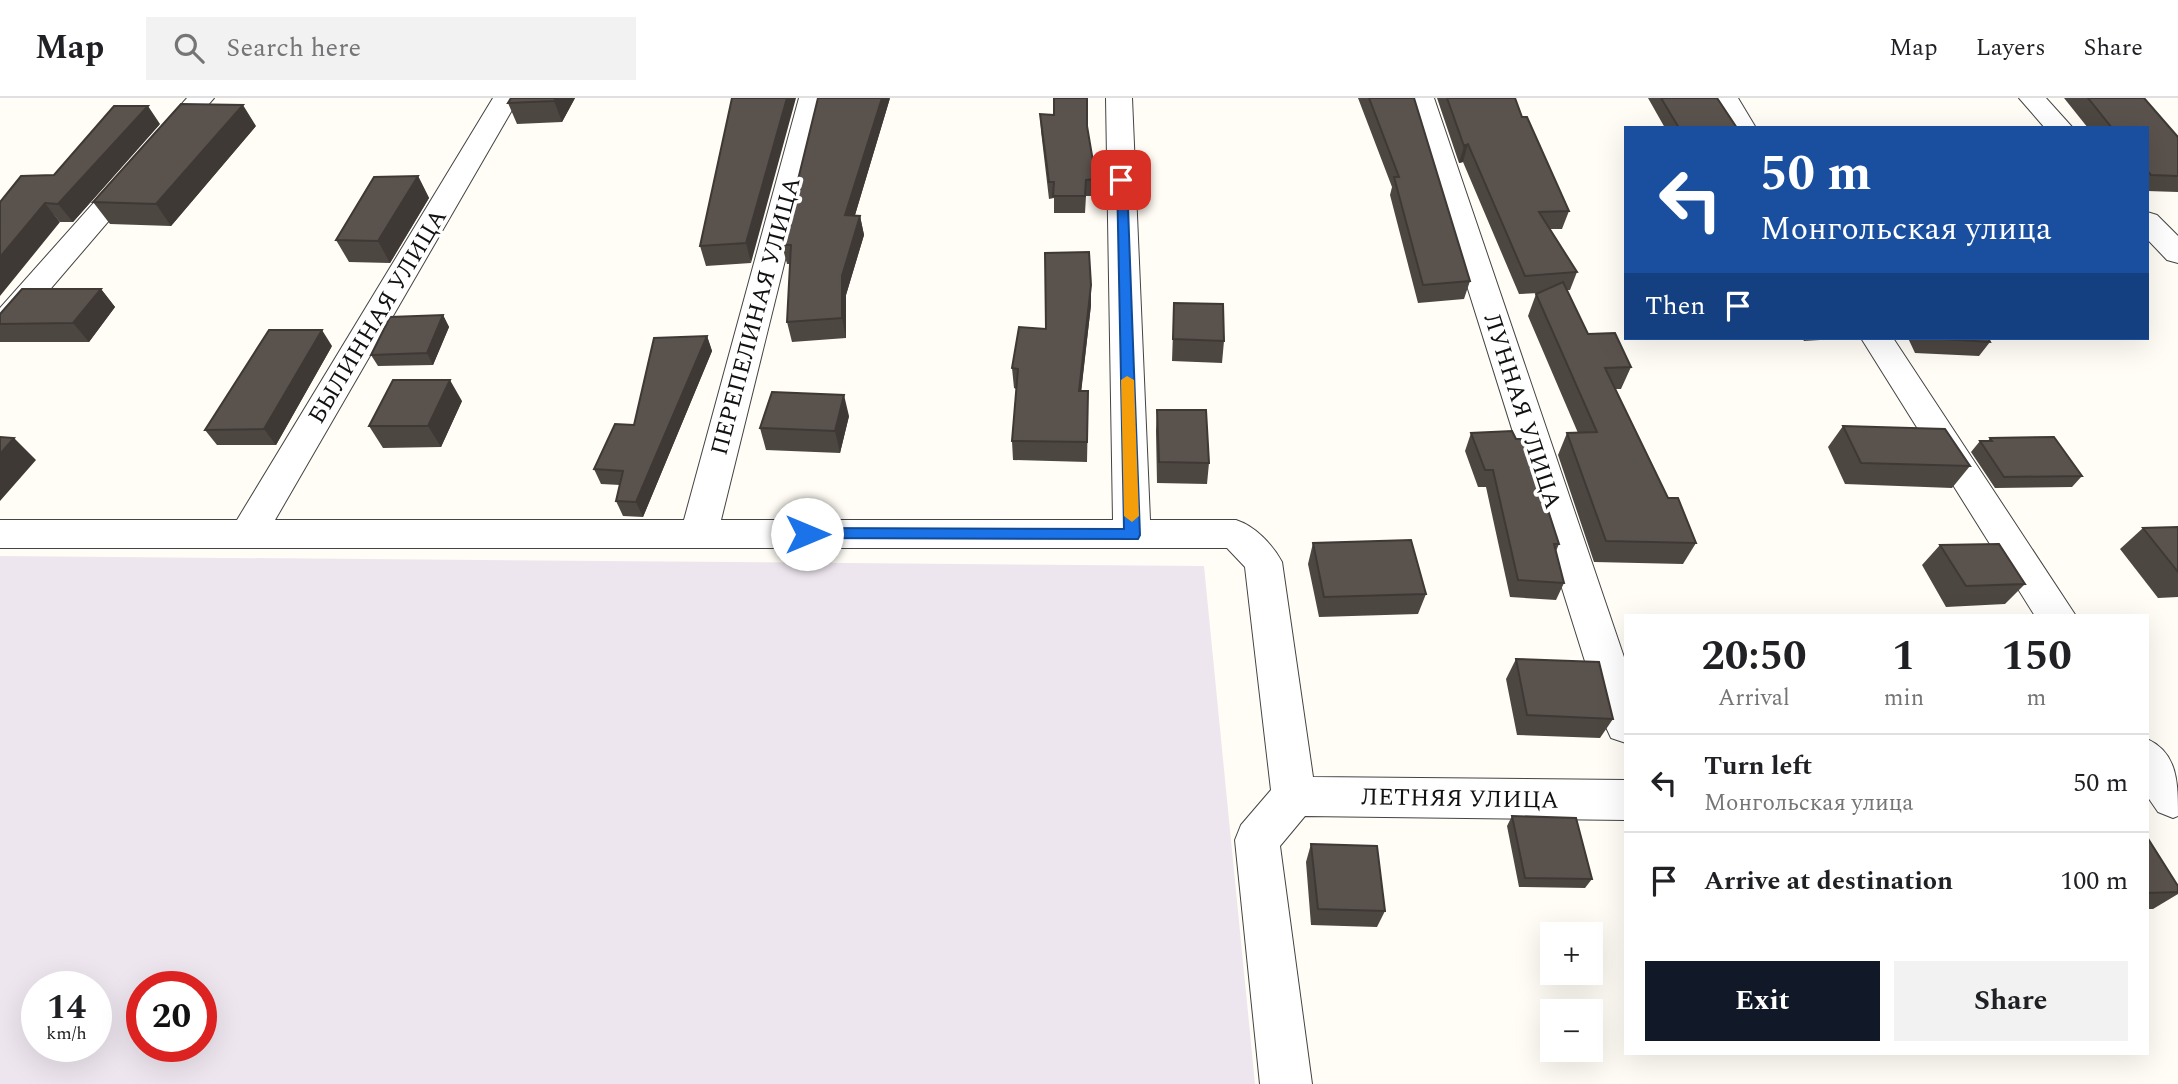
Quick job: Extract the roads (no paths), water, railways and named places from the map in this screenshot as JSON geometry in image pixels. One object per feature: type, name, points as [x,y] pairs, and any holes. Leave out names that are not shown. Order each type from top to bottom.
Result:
[{"type":"street","points":[[0,328],[201,98]]},
{"type":"street","name":"БЫЛИННАЯ УЛИЦА","points":[[248,534],[506,98]]},
{"type":"street","name":"ПЕРЕПЕЛИНАЯ УЛИЦА","points":[[699,533],[812,98]]},
{"type":"street","points":[[1119,98],[1132,535]]},
{"type":"street","name":"ЛУННАЯ УЛИЦА","points":[[1421,98],[1624,719]]},
{"type":"street","points":[[1725,98],[1742,126]]},
{"type":"street","points":[[2032,98],[2058,126]]},
{"type":"street","points":[[2149,223],[2178,254]]},
{"type":"street","points":[[1878,340],[2055,614]]},
{"type":"street","points":[[0,534],[1236,534],[1263,562],[1294,796],[1257,840],[1286,1084]]},
{"type":"street","points":[[2149,762],[2166,798]]},
{"type":"street","name":"ЛЕТНЯЯ УЛИЦА","points":[[1294,796],[1624,800]]}]
